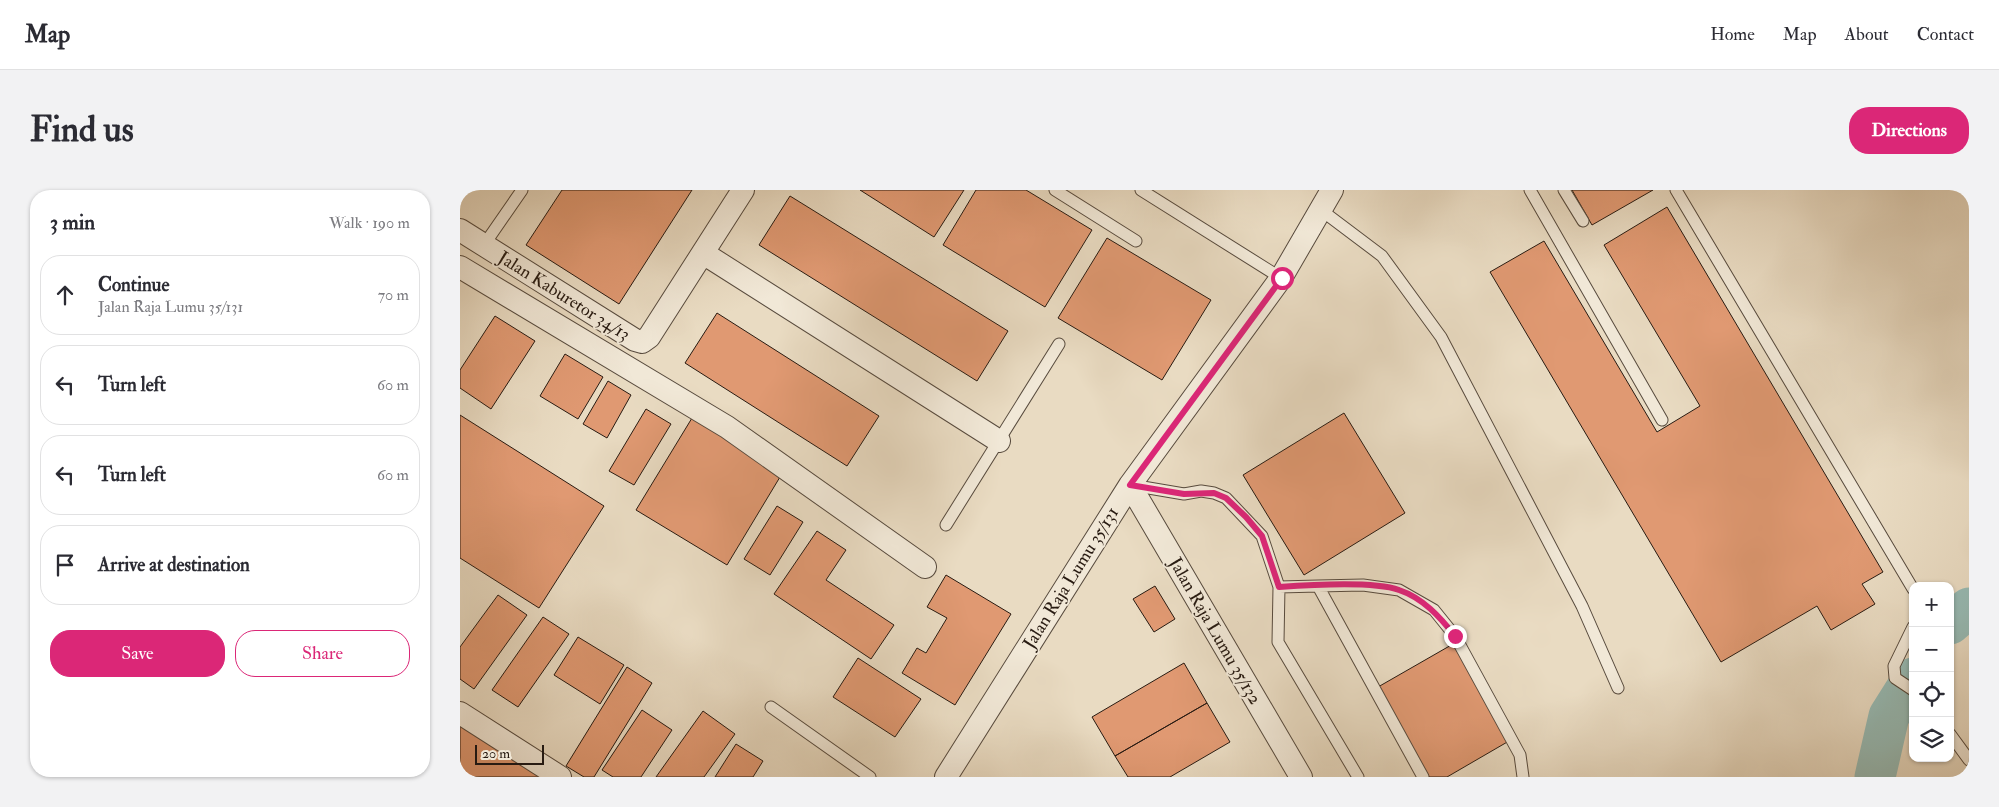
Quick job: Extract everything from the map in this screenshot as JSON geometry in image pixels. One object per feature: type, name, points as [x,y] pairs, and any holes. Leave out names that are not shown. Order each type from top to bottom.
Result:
[{"type":"street","name":"Jalan Kaburetor 34/13","points":[[460,230],[635,340],[642,342],[649,337],[743,190]]},
{"type":"street","name":"Jalan Raja Lumu 35/131","points":[[946,777],[1130,485],[1282,278],[1332,190]]},
{"type":"street","points":[[703,253],[998,441]]},
{"type":"street","points":[[460,267],[727,427],[925,567]]},
{"type":"street","name":"Jalan Raja Lumu 35/132","points":[[1130,485],[1301,777]]},
{"type":"street","points":[[460,713],[560,777]]},
{"type":"lane","points":[[484,245],[522,190]]},
{"type":"lane","points":[[1055,190],[1136,242]]},
{"type":"lane","points":[[1141,190],[1282,278]]},
{"type":"lane","points":[[1530,190],[1662,420]]},
{"type":"lane","points":[[1564,190],[1583,221]]},
{"type":"lane","points":[[1676,190],[1909,582]]},
{"type":"lane","points":[[1321,210],[1382,256],[1441,337],[1582,606],[1618,688]]},
{"type":"lane","points":[[946,525],[1059,344]]},
{"type":"lane","points":[[1130,485],[1184,494],[1214,493],[1226,498],[1262,536],[1279,587],[1278,642],[1358,777]]},
{"type":"lane","points":[[1279,587],[1363,585],[1399,590],[1434,610],[1455,636],[1520,755],[1523,777]]},
{"type":"lane","points":[[1318,586],[1424,777]]},
{"type":"lane","points":[[1909,635],[1894,666],[1895,678],[1909,687]]},
{"type":"lane","points":[[771,707],[870,777]]},
{"type":"lane","points":[[1954,739],[1969,760]]},
{"type":"building","points":[[562,190],[692,190],[619,304],[526,245]]},
{"type":"building","points":[[860,190],[964,190],[934,237]]},
{"type":"building","points":[[976,190],[1026,190],[1092,230],[1045,307],[943,245]]},
{"type":"building","points":[[1572,190],[1653,190],[1592,225]]},
{"type":"building","points":[[790,196],[1008,331],[977,381],[759,245]]},
{"type":"building","points":[[1667,207],[1883,572],[1862,584],[1875,604],[1831,630],[1817,606],[1721,662],[1490,272],[1544,241],[1657,432],[1700,406],[1604,245]]},
{"type":"building","points":[[1107,238],[1211,300],[1162,380],[1058,318]]},
{"type":"building","points":[[717,313],[879,416],[847,466],[685,363]]},
{"type":"building","points":[[495,316],[535,341],[491,409],[460,388],[460,370]]},
{"type":"building","points":[[565,354],[603,377],[578,419],[540,396]]},
{"type":"building","points":[[608,381],[631,395],[607,438],[583,424]]},
{"type":"building","points":[[646,409],[671,424],[634,485],[609,471]]},
{"type":"building","points":[[1344,413],[1405,513],[1304,575],[1243,475]]},
{"type":"building","points":[[460,415],[604,506],[539,608],[460,558]]},
{"type":"building","points":[[692,418],[783,472],[727,565],[636,510]]},
{"type":"building","points":[[777,506],[803,522],[770,575],[744,559]]},
{"type":"building","points":[[817,531],[846,550],[826,580],[894,625],[871,659],[774,594]]},
{"type":"building","points":[[946,575],[1011,614],[955,705],[902,673],[917,648],[926,653],[947,618],[927,607]]},
{"type":"building","points":[[1155,586],[1175,619],[1154,632],[1133,599]]},
{"type":"building","points":[[498,595],[527,615],[474,689],[460,679],[460,647]]},
{"type":"building","points":[[543,617],[569,634],[518,707],[492,690]]},
{"type":"building","points":[[578,637],[624,665],[600,704],[554,675]]},
{"type":"building","points":[[1453,644],[1509,741],[1447,777],[1429,777],[1378,687]]},
{"type":"building","points":[[858,658],[921,699],[895,737],[833,697]]},
{"type":"building","points":[[1184,663],[1207,703],[1115,756],[1092,717]]},
{"type":"building","points":[[627,667],[652,683],[594,777],[584,777],[566,766]]},
{"type":"building","points":[[1207,703],[1230,742],[1170,777],[1128,777],[1115,756]]},
{"type":"building","points":[[642,710],[672,730],[641,777],[613,777],[602,770]]},
{"type":"building","points":[[703,711],[735,734],[704,777],[656,777]]},
{"type":"building","points":[[460,726],[545,777],[460,777]]},
{"type":"building","points":[[736,744],[763,761],[753,777],[715,777]]},
{"type":"waterway","points":[[1954,621],[1969,608]]},
{"type":"waterway","points":[[1875,777],[1889,716],[1909,684]]},
{"type":"route","points":[[1282,278],[1130,485],[1184,494],[1214,493],[1226,498],[1262,536],[1279,587],[1363,585],[1399,590],[1434,610],[1455,636]]}]
